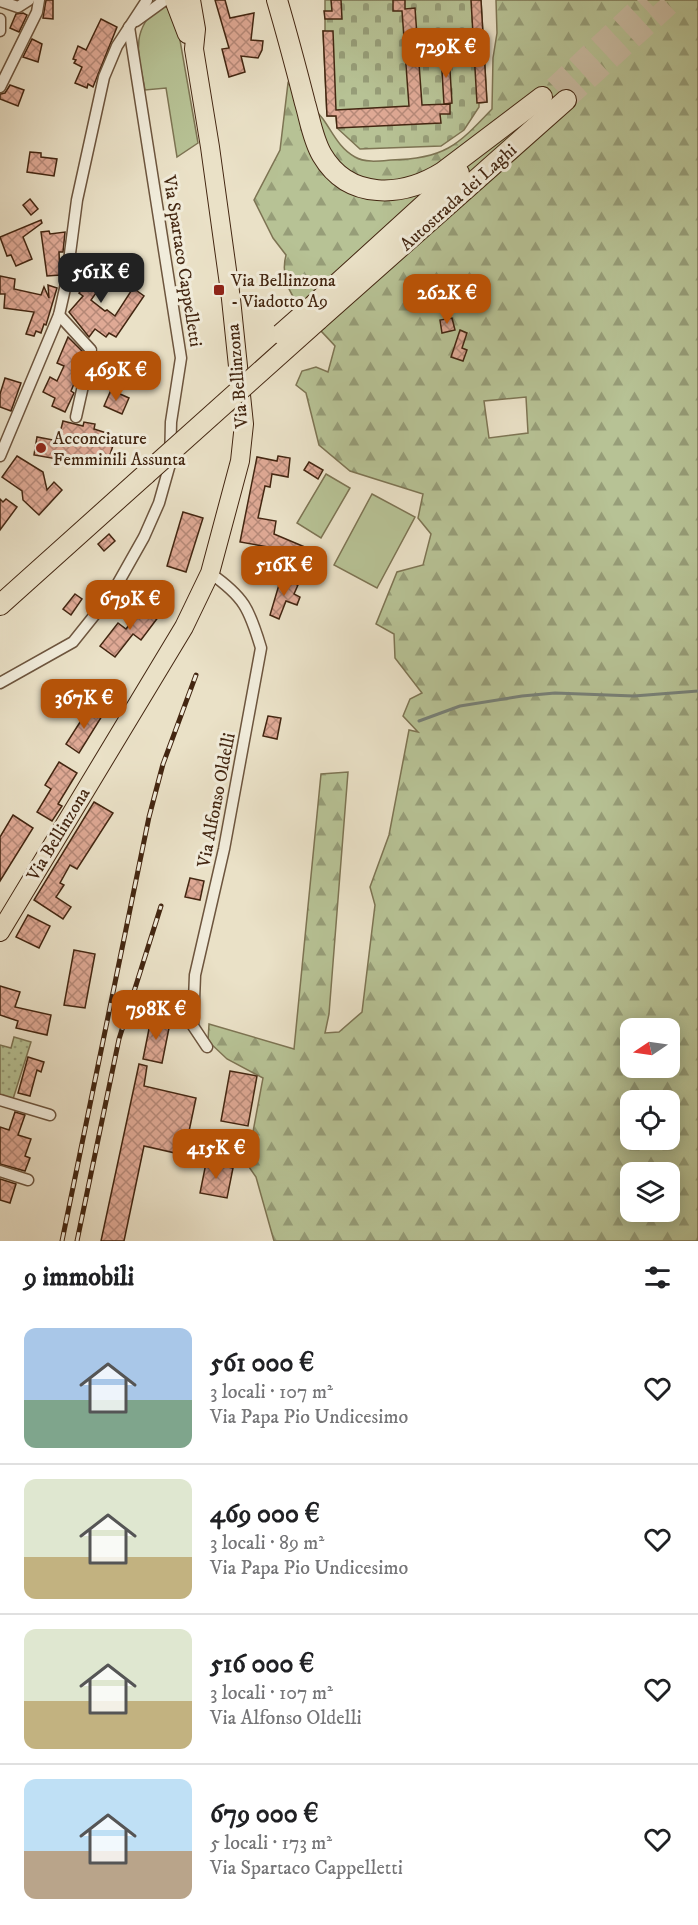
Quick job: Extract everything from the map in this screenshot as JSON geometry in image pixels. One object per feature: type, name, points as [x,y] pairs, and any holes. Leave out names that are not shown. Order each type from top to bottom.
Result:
[{"type":"highway","name":"Autostrada dei Laghi","points":[[0,605],[145,466],[317,312],[554,94],[427,182],[403,190],[387,192],[356,185],[333,169],[318,147],[278,0]]},
{"type":"highway","name":"Autostrada dei Laghi","points":[[0,587],[145,466]]},
{"type":"main road","name":"Via Bellinzona","points":[[0,932],[184,627],[210,573],[240,461],[244,424],[225,251],[194,49],[174,0]]},
{"type":"main road","name":"Via Bellinzona","points":[[190,0],[196,29],[194,49]]},
{"type":"street","points":[[0,0],[18,8],[29,0]]},
{"type":"street","points":[[0,87],[37,12],[39,0]]},
{"type":"street","points":[[0,456],[59,315],[66,284],[77,200],[104,77],[117,45],[147,0]]},
{"type":"street","points":[[129,27],[151,8],[165,0]]},
{"type":"street","points":[[0,19],[0,31]]},
{"type":"street","name":"Via Spartaco Cappelletti","points":[[0,683],[73,642],[113,592],[155,512],[170,464],[171,422],[180,369],[180,349],[129,27]]},
{"type":"street","points":[[59,315],[91,350],[76,417]]},
{"type":"street","name":"Via Alfonso Oldelli","points":[[207,1047],[194,1026],[195,975],[224,849],[261,648],[252,617],[236,591],[210,573]]},
{"type":"street","points":[[0,1100],[50,1115]]},
{"type":"street","points":[[0,1170],[28,1180]]},
{"type":"green space","points":[[325,0],[481,0],[487,102],[479,103],[479,107],[464,130],[441,146],[360,149],[337,128],[336,116],[327,116],[323,31],[325,31]]},
{"type":"green space","points":[[496,0],[698,0],[698,1241],[274,1241],[256,1177],[247,1164],[263,1078],[227,1059],[208,1041],[209,1024],[294,1049],[321,774],[348,772],[329,1014],[325,1033],[339,1032],[362,1012],[375,905],[370,887],[389,835],[409,730],[418,732],[403,716],[410,699],[422,693],[395,658],[394,634],[376,624],[397,572],[423,565],[431,534],[418,518],[423,494],[350,471],[319,445],[306,393],[296,385],[302,371],[316,367],[328,372],[335,346],[307,316],[291,293],[284,268],[286,255],[273,238],[254,200],[280,150],[288,83],[319,114],[340,145],[355,157],[373,161],[409,159],[424,157],[448,148],[459,141],[492,109],[493,58],[497,33]],"holes":[[[526,397],[528,433],[489,438],[484,401]]]},
{"type":"green space","points":[[159,7],[168,7],[177,23],[198,143],[177,157],[166,88],[145,90],[139,56],[138,45],[143,25]]},
{"type":"green space","points":[[326,474],[350,488],[321,538],[297,523]]},
{"type":"green space","points":[[372,494],[415,517],[377,588],[334,565]]},
{"type":"green space","points":[[14,1037],[31,1042],[13,1099],[0,1095],[0,1045],[11,1048]]},
{"type":"building","points":[[46,0],[53,0],[53,19],[43,18]]},
{"type":"building","points":[[215,0],[225,0],[230,18],[254,13],[251,40],[263,41],[258,58],[241,56],[245,72],[229,77],[222,49],[229,48]]},
{"type":"building","points":[[331,0],[341,0],[342,19],[325,19],[324,11],[332,11]]},
{"type":"building","points":[[393,0],[405,0],[405,9],[415,8],[422,105],[450,104],[450,114],[440,114],[441,123],[337,128],[336,116],[327,116],[323,31],[333,31],[336,110],[409,106],[402,11],[393,11]]},
{"type":"building","points":[[471,0],[481,0],[487,102],[477,103]]},
{"type":"building","points":[[16,14],[27,15],[19,32],[10,28]]},
{"type":"building","points":[[101,19],[117,27],[93,87],[88,84],[87,88],[75,83],[82,67],[74,63],[76,60],[73,59],[78,46],[86,50]]},
{"type":"building","points":[[32,39],[42,44],[38,62],[23,57]]},
{"type":"building","points":[[449,54],[452,103],[444,104],[441,55]]},
{"type":"building","points":[[10,85],[24,90],[18,106],[0,99],[0,94],[5,93]]},
{"type":"building","points":[[30,152],[41,153],[41,157],[57,159],[54,176],[27,172]]},
{"type":"building","points":[[30,199],[38,209],[31,215],[23,205]]},
{"type":"building","points":[[41,220],[42,223],[23,237],[32,259],[16,266],[11,255],[7,256],[0,237]]},
{"type":"building","points":[[49,231],[50,234],[65,232],[63,252],[59,252],[60,275],[47,276],[41,232]]},
{"type":"building","points":[[80,255],[110,273],[91,300],[105,311],[115,316],[133,288],[144,296],[116,337],[109,333],[106,337],[95,329],[89,337],[69,312],[83,296],[79,293],[92,277],[78,268]]},
{"type":"building","points":[[0,276],[15,279],[14,289],[41,295],[44,287],[49,298],[48,285],[57,288],[46,325],[44,324],[41,333],[36,331],[34,336],[26,334],[34,312],[4,308],[5,294],[0,294]]},
{"type":"building","points":[[452,318],[455,330],[442,333],[440,320]]},
{"type":"building","points":[[460,330],[467,333],[462,348],[467,350],[463,361],[451,357]]},
{"type":"building","points":[[68,337],[83,352],[72,377],[76,379],[71,391],[74,393],[65,412],[52,406],[55,398],[43,392],[50,377],[57,381],[64,366],[57,363]]},
{"type":"building","points":[[5,378],[21,383],[11,411],[0,407],[0,394]]},
{"type":"building","points":[[111,390],[129,398],[122,414],[104,406]]},
{"type":"building","points":[[63,421],[83,426],[84,422],[95,424],[94,429],[116,436],[108,461],[93,456],[91,465],[34,455],[37,437],[58,441]]},
{"type":"building","points":[[17,456],[43,472],[47,490],[54,482],[62,490],[39,515],[23,500],[22,491],[2,477]]},
{"type":"building","points":[[278,456],[290,458],[288,477],[272,474],[270,487],[265,486],[258,518],[276,521],[274,534],[307,548],[301,561],[268,547],[240,542],[257,457],[277,461]]},
{"type":"building","points":[[309,462],[323,470],[318,479],[304,470]]},
{"type":"building","points":[[0,499],[3,502],[6,499],[17,507],[0,530]]},
{"type":"building","points":[[183,512],[203,518],[186,572],[167,566]]},
{"type":"building","points":[[109,534],[115,541],[104,551],[98,544]]},
{"type":"building","points":[[281,578],[298,585],[294,594],[300,597],[297,605],[286,601],[279,619],[270,615]]},
{"type":"building","points":[[75,594],[82,599],[71,615],[63,609]]},
{"type":"building","points":[[145,604],[159,616],[141,640],[133,634],[115,657],[100,646],[118,623],[126,629]]},
{"type":"building","points":[[89,708],[102,716],[79,753],[66,744]]},
{"type":"building","points":[[268,716],[281,718],[277,739],[263,736]]},
{"type":"building","points":[[59,762],[77,773],[58,804],[62,806],[52,821],[37,812],[51,789],[45,785]]},
{"type":"building","points":[[94,802],[113,813],[77,869],[70,865],[60,883],[64,885],[56,897],[71,907],[63,919],[34,900]]},
{"type":"building","points":[[13,815],[33,828],[0,881],[0,837]]},
{"type":"building","points":[[190,878],[204,881],[200,900],[185,897]]},
{"type":"building","points":[[28,915],[50,926],[39,948],[16,937]]},
{"type":"building","points":[[74,950],[95,954],[85,1008],[64,1005]]},
{"type":"building","points":[[0,986],[20,992],[15,1007],[51,1015],[47,1035],[16,1028],[18,1021],[0,1015]]},
{"type":"building","points":[[151,1019],[170,1023],[162,1063],[143,1059]]},
{"type":"building","points":[[28,1057],[44,1062],[41,1072],[37,1070],[30,1096],[18,1093]]},
{"type":"building","points":[[139,1064],[147,1066],[144,1086],[196,1098],[184,1155],[144,1146],[124,1241],[101,1241]]},
{"type":"building","points":[[230,1071],[257,1076],[248,1126],[221,1121]]},
{"type":"building","points":[[15,1112],[25,1115],[18,1135],[31,1139],[25,1156],[30,1158],[25,1171],[0,1164],[0,1127],[9,1130]]},
{"type":"building","points":[[206,1163],[233,1168],[227,1198],[200,1193]]},
{"type":"building","points":[[0,1179],[16,1184],[10,1203],[0,1200]]},
{"type":"waterway","points":[[419,721],[460,706],[522,696],[555,693],[634,696],[698,691]]},
{"type":"tunnel","points":[[554,87],[647,0]]},
{"type":"tunnel","points":[[566,100],[675,0]]},
{"type":"railway","points":[[62,1241],[149,817],[163,764],[196,675]]},
{"type":"railway","points":[[77,1241],[119,1039],[161,906]]},
{"type":"place","name":"Via Bellinzona - Viadotto A9","points":[[219,290]]},
{"type":"place","name":"Acconciature Femminili Assunta","points":[[41,448]]}]
